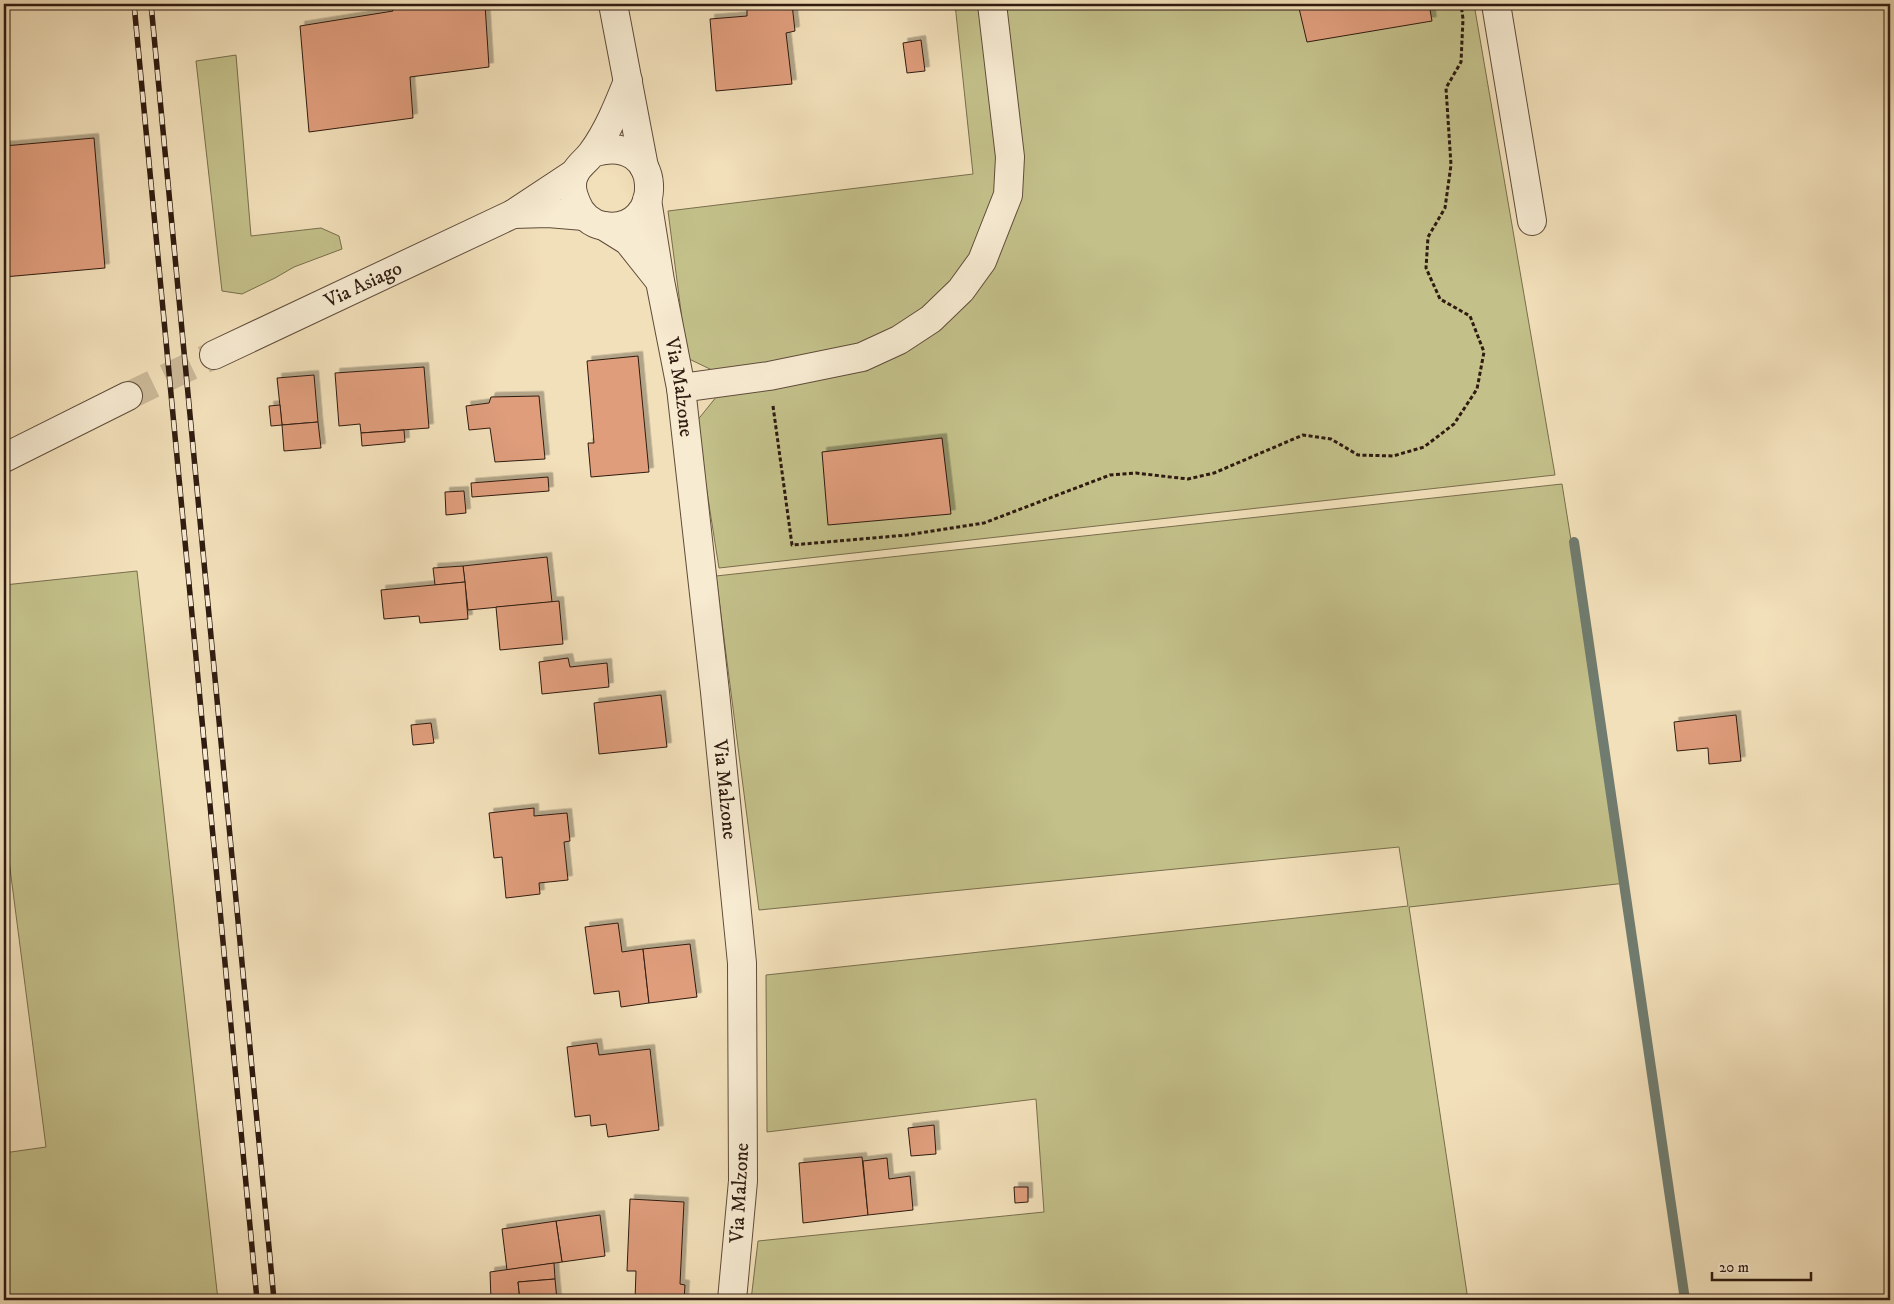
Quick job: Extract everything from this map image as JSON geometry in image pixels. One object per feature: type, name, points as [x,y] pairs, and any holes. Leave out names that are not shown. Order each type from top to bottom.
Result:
[{"type":"street","name":"Via Malzone","points":[[613,4],[644,167],[649,177],[650,189],[648,200],[660,281],[680,388],[715,692],[742,963],[743,1181],[732,1300]]},
{"type":"street","points":[[680,388],[769,376],[862,357],[899,340],[930,319],[955,296],[982,261],[1008,195],[1010,157],[992,4]]},
{"type":"street","points":[[1496,4],[1532,221]]},
{"type":"street","points":[[628,81],[613,119],[583,163],[572,184],[573,196],[577,207],[594,221],[618,226],[631,221],[641,212],[648,200]]},
{"type":"street","points":[[583,163],[606,148],[621,150],[634,156],[644,167]]},
{"type":"street","name":"Via Asiago","points":[[214,355],[512,214],[583,163]]},
{"type":"street","name":"Via Asiago","points":[[512,214],[548,213],[594,221]]},
{"type":"street","name":"Via Malzone","points":[[594,221],[628,240],[660,281]]},
{"type":"street","points":[[4,458],[128,396]]},
{"type":"path","points":[[769,376],[792,545],[907,535],[984,523],[1110,475],[1136,473],[1188,479],[1214,473],[1303,435],[1331,439],[1358,456],[1392,456],[1424,447],[1454,424],[1478,389],[1484,352],[1470,316],[1440,299],[1426,268],[1428,237],[1445,208],[1450,174],[1446,88],[1461,62],[1463,19],[1461,4]]},
{"type":"shaded area","points":[[955,4],[1474,4],[1555,475],[719,568],[696,422],[717,396],[712,370],[687,358],[668,211],[973,174]]},
{"type":"shaded area","points":[[236,55],[251,236],[321,228],[339,236],[342,249],[294,267],[242,294],[222,291],[196,61]]},
{"type":"shaded area","points":[[1562,484],[1626,883],[1409,907],[1468,1300],[751,1300],[758,1241],[1044,1212],[1036,1099],[767,1132],[766,975],[1408,906],[1399,847],[759,910],[716,576]]},
{"type":"shaded area","points":[[137,571],[218,1300],[4,1300],[4,1153],[46,1147],[4,822],[4,585]]},
{"type":"building","points":[[393,4],[485,4],[489,67],[410,77],[413,118],[309,132],[300,26],[393,11]]},
{"type":"building","points":[[792,4],[795,31],[786,33],[792,84],[716,91],[710,19],[747,16],[747,6]]},
{"type":"building","points":[[1298,4],[1429,4],[1432,21],[1307,42]]},
{"type":"building","points":[[921,40],[925,71],[907,73],[903,43]]},
{"type":"building","points":[[94,138],[105,268],[4,277],[4,146]]},
{"type":"building","points":[[638,356],[649,472],[591,477],[588,443],[594,443],[587,361]]},
{"type":"building","points":[[424,367],[429,428],[361,433],[360,424],[339,426],[335,373]]},
{"type":"building","points":[[314,375],[318,422],[282,425],[277,378]]},
{"type":"building","points":[[539,396],[545,459],[495,462],[490,428],[469,430],[466,406],[489,403],[491,397]]},
{"type":"building","points":[[280,405],[282,425],[271,426],[269,406]]},
{"type":"building","points":[[318,422],[321,448],[284,451],[282,425]]},
{"type":"building","points":[[404,430],[405,442],[362,446],[361,433]]},
{"type":"building","points":[[942,438],[951,514],[828,525],[822,452]]},
{"type":"building","points":[[548,477],[549,491],[472,497],[471,483]]},
{"type":"building","points":[[464,491],[466,513],[446,515],[445,492]]},
{"type":"building","points":[[547,557],[552,602],[468,610],[463,566]]},
{"type":"building","points":[[463,566],[465,582],[435,585],[433,568]]},
{"type":"building","points":[[465,582],[468,619],[420,623],[419,616],[384,619],[381,590]]},
{"type":"building","points":[[559,601],[563,644],[500,650],[496,607]]},
{"type":"building","points":[[568,658],[570,667],[607,663],[609,687],[542,694],[539,662]]},
{"type":"building","points":[[661,695],[667,747],[599,754],[594,703]]},
{"type":"building","points":[[1736,715],[1741,761],[1709,764],[1708,748],[1677,751],[1674,722]]},
{"type":"building","points":[[431,723],[434,743],[413,745],[411,725]]},
{"type":"building","points":[[534,808],[534,816],[567,813],[570,841],[564,842],[568,880],[539,883],[540,894],[506,898],[502,857],[494,858],[489,813]]},
{"type":"building","points":[[618,923],[622,952],[643,949],[649,1003],[621,1007],[619,991],[594,994],[585,927]]},
{"type":"building","points":[[690,944],[697,997],[649,1003],[643,949]]},
{"type":"building","points":[[597,1043],[599,1055],[650,1049],[659,1130],[608,1137],[606,1124],[591,1126],[590,1115],[575,1117],[567,1047]]},
{"type":"building","points":[[934,1125],[936,1154],[911,1156],[908,1128]]},
{"type":"building","points":[[862,1157],[868,1215],[803,1223],[799,1163]]},
{"type":"building","points":[[887,1158],[889,1179],[910,1176],[913,1210],[868,1215],[863,1161]]},
{"type":"building","points":[[1014,1187],[1028,1187],[1028,1202],[1015,1203]]},
{"type":"building","points":[[630,1199],[684,1202],[680,1284],[685,1285],[684,1300],[635,1300],[636,1271],[627,1271]]},
{"type":"building","points":[[600,1215],[605,1256],[562,1262],[556,1221]]},
{"type":"building","points":[[556,1221],[562,1262],[507,1270],[502,1229]]},
{"type":"building","points":[[554,1263],[555,1279],[518,1282],[520,1300],[491,1300],[490,1272]]},
{"type":"building","points":[[555,1279],[557,1300],[520,1300],[518,1282]]},
{"type":"waterway","points":[[1574,542],[1685,1300]]},
{"type":"tunnel","points":[[128,396],[214,355]]},
{"type":"railway","points":[[134,4],[257,1300]]},
{"type":"railway","points":[[151,4],[274,1300]]}]
